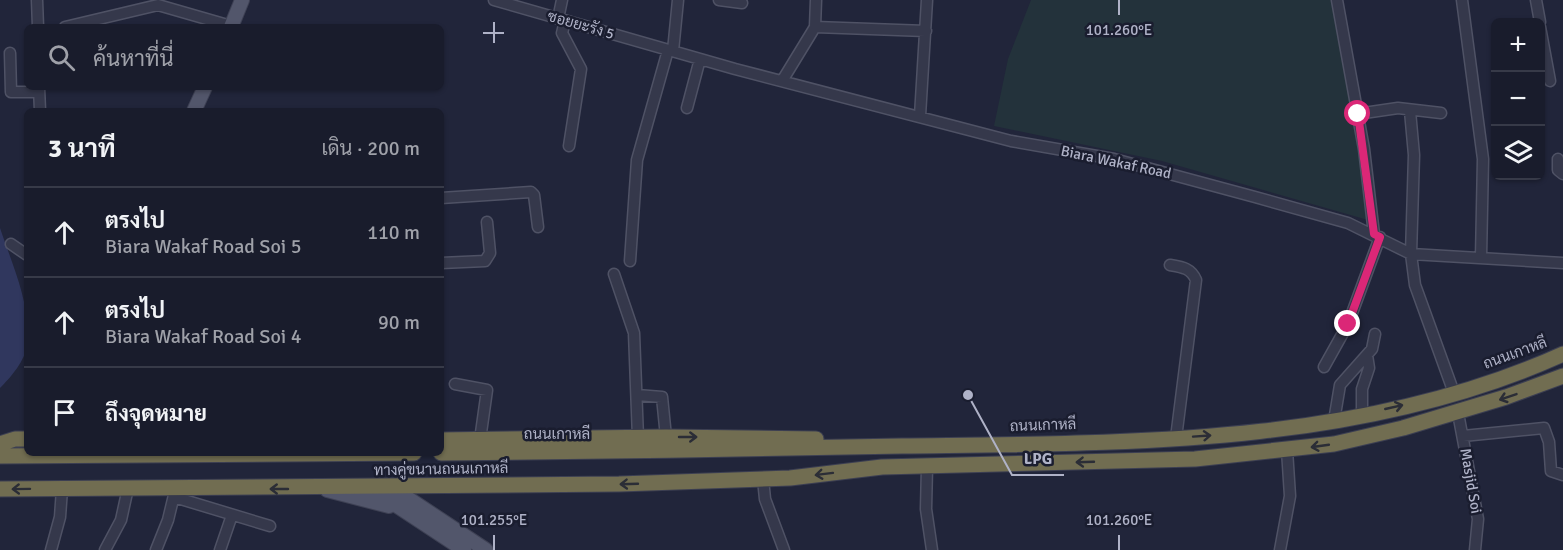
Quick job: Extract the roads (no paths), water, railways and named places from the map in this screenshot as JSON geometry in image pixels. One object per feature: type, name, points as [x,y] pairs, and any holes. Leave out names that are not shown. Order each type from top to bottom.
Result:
[{"type":"highway","name":"ถนนเกาหลี","points":[[444,453],[984,446],[1176,438],[1293,428],[1362,415],[1454,393],[1563,354]]},
{"type":"highway","points":[[927,467],[1195,459],[1344,442],[1458,413],[1563,376]]},
{"type":"highway","name":"ทางคู่ขนานถนนเกาหลี","points":[[444,441],[789,437],[903,447]]},
{"type":"highway","points":[[0,444],[15,439],[24,439]]},
{"type":"highway","points":[[1143,439],[1143,460]]},
{"type":"highway","points":[[984,446],[1006,464]]},
{"type":"highway","points":[[0,456],[24,454]]},
{"type":"highway","points":[[0,456],[24,456]]},
{"type":"highway","name":"ทางคู่ขนานถนนเกาหลี","points":[[0,489],[128,488],[175,492],[619,484],[763,479],[882,467],[927,467]]},
{"type":"main road","points":[[232,24],[242,0]]},
{"type":"main road","points":[[195,108],[204,90]]},
{"type":"main road","points":[[433,515],[426,502],[426,496],[428,492],[443,486]]},
{"type":"main road","points":[[391,487],[486,550]]},
{"type":"main road","points":[[320,488],[406,512]]},
{"type":"main road","points":[[370,488],[464,550]]},
{"type":"street","points":[[37,0],[38,24]]},
{"type":"street","name":"ซอยยะรัง 5","points":[[494,0],[671,51]]},
{"type":"street","points":[[562,0],[562,33],[581,73],[569,146]]},
{"type":"street","points":[[630,261],[637,160],[671,51],[678,0]]},
{"type":"street","points":[[719,0],[742,3]]},
{"type":"street","points":[[782,81],[815,27],[816,0]]},
{"type":"street","points":[[920,116],[927,0]]},
{"type":"street","points":[[1324,367],[1348,324],[1377,235],[1337,0]]},
{"type":"street","points":[[1462,0],[1483,159],[1481,258]]},
{"type":"street","points":[[1536,0],[1539,18]]},
{"type":"street","points":[[78,24],[158,5],[221,24]]},
{"type":"street","points":[[815,27],[926,31]]},
{"type":"street","name":"Biara Wakaf Road","points":[[671,51],[1011,141],[1114,159],[1170,173],[1334,219],[1377,235],[1412,254],[1563,263]]},
{"type":"street","points":[[1545,53],[1550,81]]},
{"type":"street","points":[[10,54],[11,92],[39,90],[40,108]]},
{"type":"street","points":[[687,108],[700,59]]},
{"type":"street","points":[[1358,114],[1390,108],[1441,113]]},
{"type":"street","points":[[1410,111],[1414,155],[1412,254],[1418,298],[1454,393]]},
{"type":"street","points":[[1558,159],[1558,170],[1563,174]]},
{"type":"street","points":[[444,198],[531,192],[534,195],[538,227]]},
{"type":"street","points":[[444,263],[486,261],[490,253],[487,222]]},
{"type":"street","points":[[11,244],[24,253]]},
{"type":"street","points":[[1170,265],[1185,267],[1193,273],[1196,280],[1176,438]]},
{"type":"street","points":[[614,274],[632,322],[638,438]]},
{"type":"street","points":[[1334,421],[1340,385],[1374,344],[1375,333]]},
{"type":"street","points":[[1362,415],[1362,388],[1369,368],[1367,354]]},
{"type":"street","points":[[456,384],[487,390],[480,440]]},
{"type":"street","points":[[637,395],[662,397],[666,437]]},
{"type":"street","name":"Masjid Soi","points":[[1458,413],[1478,519],[1475,550]]},
{"type":"street","points":[[1463,436],[1544,428],[1549,442],[1551,471],[1563,475]]},
{"type":"street","points":[[1280,550],[1290,496],[1287,450]]},
{"type":"street","points":[[927,467],[926,509],[933,550]]},
{"type":"street","points":[[763,479],[765,499],[784,550]]},
{"type":"street","points":[[105,550],[121,520],[128,488]]},
{"type":"street","points":[[51,550],[60,517],[62,489]]},
{"type":"street","points":[[156,550],[168,520],[175,492],[232,515],[270,526]]},
{"type":"street","points":[[220,550],[232,515]]},
{"type":"water","points":[[0,228],[24,301],[24,355],[13,374],[0,388]]},
{"type":"place","name":"LPG","points":[[968,395]]}]
